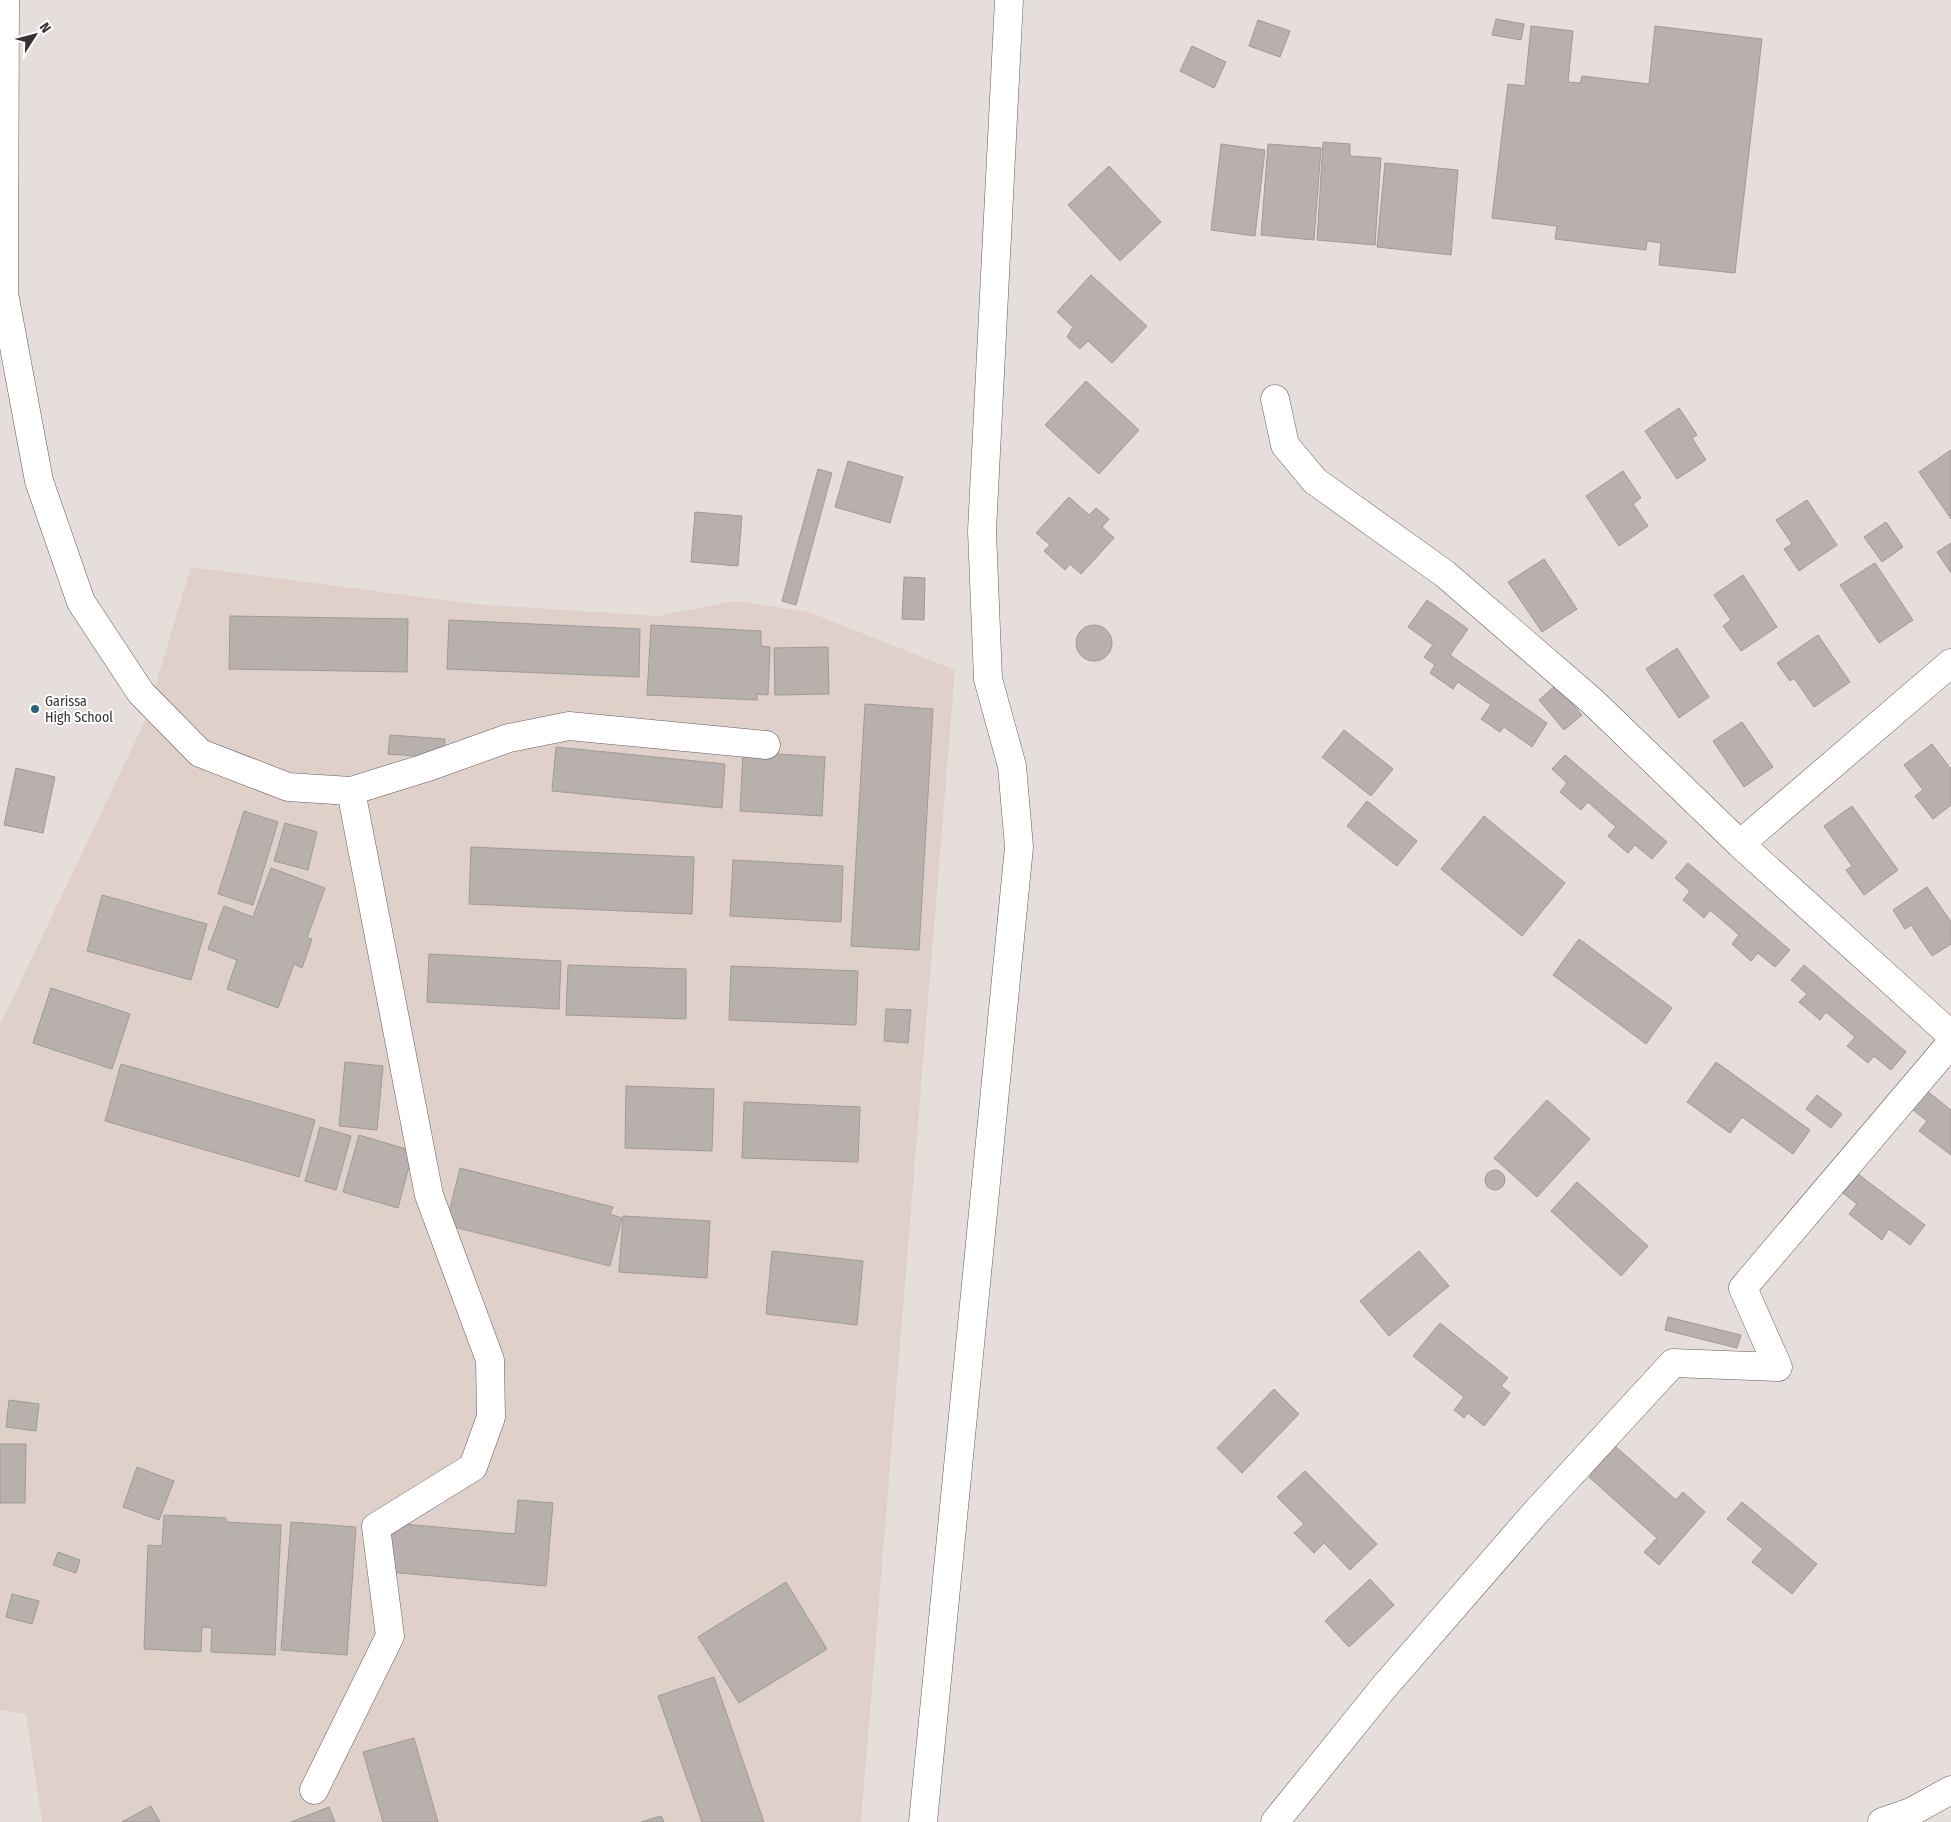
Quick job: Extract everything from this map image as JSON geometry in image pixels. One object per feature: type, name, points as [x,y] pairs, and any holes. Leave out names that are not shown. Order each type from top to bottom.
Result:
[{"type":"street","points":[[5,0],[4,292],[39,481],[81,602],[141,693],[200,753],[288,787],[351,791],[425,768],[509,738],[569,726],[766,745]]},
{"type":"street","points":[[923,1822],[1019,847],[1012,766],[988,679],[982,531],[1010,0]]},
{"type":"street","points":[[1275,398],[1285,445],[1315,481],[1445,574],[1594,702],[1740,844],[1951,1036]]},
{"type":"street","points":[[1740,844],[1951,663]]},
{"type":"street","points":[[314,1790],[390,1636],[376,1527],[473,1467],[492,1417],[490,1360],[429,1195],[351,791]]},
{"type":"street","points":[[1275,1822],[1390,1680],[1536,1512],[1673,1364],[1778,1367],[1743,1288],[1951,1043]]},
{"type":"street","points":[[1882,1822],[1911,1812],[1951,1790]]},
{"type":"shaded area","points":[[191,567],[474,604],[658,616],[735,601],[809,612],[955,670],[861,1822],[42,1822],[26,1714],[0,1710],[0,1025],[144,723]]},
{"type":"building","points":[[1496,19],[1524,24],[1521,40],[1492,35]]},
{"type":"building","points":[[1258,20],[1290,31],[1280,57],[1249,46]]},
{"type":"building","points":[[1531,26],[1573,31],[1568,82],[1580,83],[1582,76],[1649,84],[1655,26],[1762,39],[1735,273],[1659,265],[1661,243],[1647,241],[1646,250],[1555,239],[1557,226],[1492,218],[1508,84],[1525,86]]},
{"type":"building","points":[[1192,46],[1226,62],[1214,88],[1180,71]]},
{"type":"building","points":[[1323,142],[1350,144],[1350,156],[1381,158],[1375,245],[1317,240]]},
{"type":"building","points":[[1221,144],[1265,150],[1255,236],[1211,230]]},
{"type":"building","points":[[1268,144],[1321,148],[1314,240],[1261,235]]},
{"type":"building","points":[[1385,163],[1458,170],[1451,255],[1377,247]]},
{"type":"building","points":[[1109,166],[1161,222],[1120,261],[1068,205]]},
{"type":"building","points":[[1091,275],[1147,326],[1112,363],[1088,341],[1080,349],[1067,337],[1073,327],[1057,312]]},
{"type":"building","points":[[1086,381],[1139,430],[1099,474],[1045,425]]},
{"type":"building","points":[[1679,408],[1697,435],[1692,438],[1706,460],[1677,479],[1645,431]]},
{"type":"building","points":[[1951,450],[1951,519],[1919,472]]},
{"type":"building","points":[[848,461],[903,477],[890,523],[835,507]]},
{"type":"building","points":[[818,469],[832,473],[796,605],[782,601]]},
{"type":"building","points":[[1623,471],[1641,498],[1633,504],[1648,526],[1619,546],[1586,496]]},
{"type":"building","points":[[1069,497],[1089,515],[1096,508],[1109,519],[1102,527],[1114,538],[1081,574],[1070,564],[1065,570],[1044,551],[1050,545],[1036,533]]},
{"type":"building","points":[[1807,500],[1837,545],[1799,571],[1784,549],[1792,544],[1776,520]]},
{"type":"building","points":[[695,512],[742,516],[738,566],[691,562]]},
{"type":"building","points":[[1886,522],[1903,547],[1882,562],[1864,537]]},
{"type":"building","points":[[1951,543],[1951,573],[1937,552]]},
{"type":"building","points":[[1544,559],[1577,609],[1542,632],[1508,582]]},
{"type":"building","points":[[1875,563],[1913,620],[1879,643],[1840,585]]},
{"type":"building","points":[[1743,575],[1777,627],[1741,651],[1723,626],[1731,620],[1714,595]]},
{"type":"building","points":[[904,577],[925,578],[924,620],[902,619]]},
{"type":"building","points":[[1427,600],[1468,629],[1450,655],[1547,723],[1532,747],[1504,727],[1500,732],[1481,719],[1491,705],[1458,682],[1453,689],[1430,673],[1435,665],[1424,657],[1433,645],[1408,627]]},
{"type":"building","points":[[230,616],[408,619],[407,672],[229,669]]},
{"type":"building","points":[[449,620],[640,629],[639,677],[447,669]]},
{"type":"building","points":[[651,625],[761,631],[761,646],[770,647],[768,695],[757,694],[757,700],[647,695]]},
{"type":"building","points":[[1094,625],[1101,626],[1107,630],[1111,636],[1111,650],[1107,656],[1101,660],[1094,661],[1087,660],[1081,656],[1077,650],[1076,643],[1077,636],[1081,630],[1087,626]]},
{"type":"building","points":[[1818,635],[1850,682],[1814,707],[1794,678],[1790,681],[1777,663]]},
{"type":"building","points":[[828,647],[829,694],[775,695],[774,648]]},
{"type":"building","points":[[1677,648],[1709,697],[1679,718],[1646,669]]},
{"type":"building","points":[[1556,685],[1582,715],[1564,730],[1539,700]]},
{"type":"building","points":[[865,704],[933,709],[919,950],[851,946]]},
{"type":"building","points":[[1742,722],[1773,767],[1744,787],[1713,741]]},
{"type":"building","points":[[1344,730],[1393,769],[1371,796],[1322,757]]},
{"type":"building","points":[[390,735],[445,739],[444,758],[388,754]]},
{"type":"building","points":[[1932,744],[1951,769],[1951,805],[1933,819],[1915,796],[1923,790],[1904,765]]},
{"type":"building","points":[[556,747],[725,764],[722,808],[552,791]]},
{"type":"building","points":[[743,752],[825,757],[822,816],[740,811]]},
{"type":"building","points":[[1565,755],[1667,842],[1652,859],[1635,845],[1628,853],[1608,836],[1616,827],[1588,802],[1581,810],[1560,792],[1567,783],[1552,769]]},
{"type":"building","points":[[16,768],[55,777],[43,833],[4,825]]},
{"type":"building","points":[[1367,801],[1417,841],[1397,866],[1347,826]]},
{"type":"building","points":[[1852,806],[1898,870],[1864,895],[1846,870],[1852,866],[1824,826]]},
{"type":"building","points":[[244,811],[278,822],[253,905],[218,894]]},
{"type":"building","points":[[1484,816],[1565,883],[1522,936],[1441,869]]},
{"type":"building","points":[[285,823],[317,832],[308,870],[274,861]]},
{"type":"building","points":[[471,847],[694,857],[692,914],[469,904]]},
{"type":"building","points":[[733,860],[843,866],[841,922],[730,916]]},
{"type":"building","points":[[1688,863],[1790,950],[1775,967],[1758,953],[1751,961],[1732,944],[1739,935],[1710,910],[1704,918],[1683,900],[1690,891],[1675,878]]},
{"type":"building","points":[[271,868],[325,888],[307,938],[312,939],[302,968],[294,964],[278,1008],[227,989],[237,960],[208,949],[224,906],[253,917]]},
{"type":"building","points":[[1927,887],[1951,922],[1951,944],[1932,956],[1911,925],[1905,929],[1893,910]]},
{"type":"building","points":[[102,895],[207,924],[191,980],[87,951]]},
{"type":"building","points":[[1579,939],[1672,1008],[1646,1044],[1553,975]]},
{"type":"building","points":[[429,954],[561,961],[559,1009],[427,1002]]},
{"type":"building","points":[[568,965],[686,969],[686,1019],[566,1015]]},
{"type":"building","points":[[1804,965],[1906,1052],[1891,1070],[1874,1056],[1868,1063],[1847,1046],[1855,1037],[1826,1012],[1820,1020],[1799,1002],[1807,994],[1791,980]]},
{"type":"building","points":[[731,966],[858,971],[856,1025],[729,1020]]},
{"type":"building","points":[[51,988],[130,1014],[112,1069],[33,1043]]},
{"type":"building","points":[[886,1009],[911,1010],[908,1043],[884,1041]]},
{"type":"building","points":[[345,1062],[383,1066],[377,1130],[339,1126]]},
{"type":"building","points":[[1716,1062],[1810,1130],[1793,1154],[1742,1117],[1730,1133],[1687,1102]]},
{"type":"building","points":[[121,1064],[315,1120],[299,1177],[105,1121]]},
{"type":"building","points":[[626,1086],[714,1089],[712,1151],[625,1148]]},
{"type":"building","points":[[1927,1091],[1951,1110],[1951,1155],[1919,1131],[1927,1121],[1913,1110]]},
{"type":"building","points":[[1817,1095],[1842,1114],[1831,1128],[1806,1109]]},
{"type":"building","points":[[1547,1100],[1590,1139],[1537,1197],[1494,1158]]},
{"type":"building","points":[[744,1102],[860,1107],[858,1162],[742,1158]]},
{"type":"building","points":[[320,1127],[351,1136],[336,1190],[305,1181]]},
{"type":"building","points":[[359,1135],[413,1151],[398,1208],[343,1192]]},
{"type":"building","points":[[460,1168],[613,1207],[610,1214],[622,1218],[610,1266],[446,1225]]},
{"type":"building","points":[[1491,1170],[1499,1170],[1505,1176],[1505,1184],[1499,1190],[1491,1190],[1485,1184],[1485,1176]]},
{"type":"building","points":[[1858,1174],[1925,1225],[1910,1245],[1889,1229],[1882,1240],[1849,1214],[1857,1204],[1843,1193]]},
{"type":"building","points":[[1577,1182],[1648,1246],[1621,1276],[1551,1211]]},
{"type":"building","points":[[623,1216],[710,1221],[707,1278],[619,1272]]},
{"type":"building","points":[[772,1251],[863,1261],[857,1325],[766,1314]]},
{"type":"building","points":[[1419,1251],[1449,1286],[1389,1336],[1360,1301]]},
{"type":"building","points":[[1668,1317],[1741,1335],[1737,1348],[1665,1330]]},
{"type":"building","points":[[1440,1323],[1508,1378],[1501,1386],[1510,1393],[1484,1426],[1468,1413],[1464,1418],[1454,1410],[1464,1397],[1413,1356]]},
{"type":"building","points":[[1274,1389],[1299,1414],[1242,1473],[1217,1448]]},
{"type":"building","points":[[9,1400],[39,1404],[36,1431],[6,1427]]},
{"type":"building","points":[[0,1444],[26,1444],[25,1503],[0,1503]]},
{"type":"building","points":[[1615,1446],[1676,1500],[1683,1492],[1705,1512],[1659,1565],[1644,1552],[1657,1538],[1589,1477]]},
{"type":"building","points":[[137,1467],[174,1481],[159,1520],[123,1507]]},
{"type":"building","points":[[1305,1471],[1377,1544],[1350,1570],[1324,1543],[1314,1553],[1294,1533],[1304,1524],[1277,1497]]},
{"type":"building","points":[[518,1500],[553,1503],[546,1586],[389,1572],[392,1523],[515,1534]]},
{"type":"building","points":[[1742,1502],[1817,1564],[1792,1594],[1752,1562],[1763,1549],[1727,1519]]},
{"type":"building","points":[[164,1515],[226,1518],[226,1522],[281,1525],[275,1655],[211,1652],[212,1628],[202,1627],[201,1652],[144,1649],[148,1545],[162,1546]]},
{"type":"building","points":[[291,1522],[356,1527],[347,1655],[281,1650]]},
{"type":"building","points":[[58,1552],[80,1560],[76,1573],[53,1565]]},
{"type":"building","points":[[1370,1579],[1394,1605],[1349,1647],[1325,1621]]},
{"type":"building","points":[[786,1582],[827,1649],[739,1703],[698,1637]]},
{"type":"building","points":[[12,1594],[39,1601],[32,1624],[6,1617]]},
{"type":"building","points":[[714,1677],[764,1822],[702,1822],[658,1696]]},
{"type":"building","points":[[414,1738],[438,1822],[383,1822],[363,1752]]},
{"type":"building","points":[[151,1806],[160,1822],[122,1822]]},
{"type":"building","points":[[329,1807],[335,1822],[291,1822]]},
{"type":"building","points":[[661,1816],[664,1822],[641,1822]]},
{"type":"place","name":"Garissa High School","points":[[35,709]]}]
